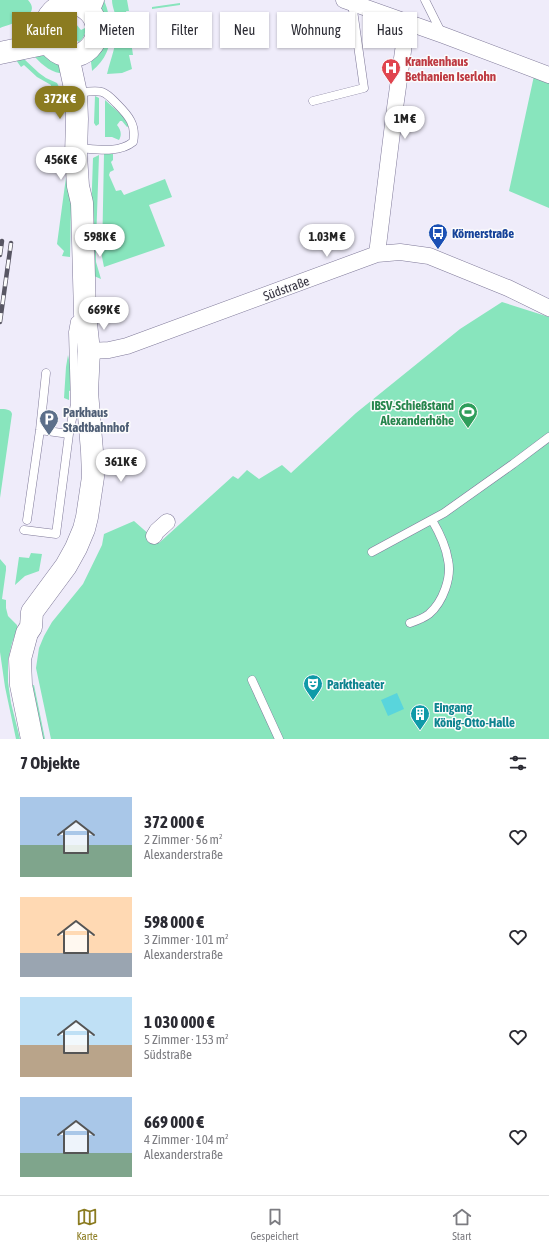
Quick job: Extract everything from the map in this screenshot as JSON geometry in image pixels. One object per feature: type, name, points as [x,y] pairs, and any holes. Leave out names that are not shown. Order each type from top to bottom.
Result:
[{"type":"street","points":[[348,1],[378,12]]},
{"type":"street","points":[[0,42],[66,10]]},
{"type":"street","points":[[0,53],[66,10]]},
{"type":"street","points":[[66,10],[97,24],[97,37],[90,48],[76,55],[57,52],[66,10]]},
{"type":"street","points":[[417,26],[549,75]]},
{"type":"street","points":[[377,254],[403,48]]},
{"type":"street","points":[[32,739],[21,685],[20,659],[27,633],[30,627],[45,617],[59,599],[78,572],[88,554],[99,522],[104,477],[104,450],[98,391],[89,351],[85,314],[82,248],[82,203],[78,186],[82,148],[83,92],[76,55]]},
{"type":"street","name":"Südstraße","points":[[89,351],[117,349],[127,346],[377,254],[400,252],[429,256],[508,288],[549,308]]},
{"type":"street","points":[[154,536],[157,531],[167,522]]},
{"type":"lane","points":[[425,0],[443,35]]},
{"type":"lane","points":[[313,101],[364,88],[348,1]]},
{"type":"lane","points":[[82,148],[114,150],[125,147],[133,142],[134,136],[132,121],[128,114],[106,95],[102,92],[83,92]]},
{"type":"lane","points":[[24,530],[56,534],[69,434],[75,404],[73,332],[75,321],[85,314]]},
{"type":"lane","points":[[27,520],[40,430],[46,373]]},
{"type":"lane","points":[[40,430],[69,434]]},
{"type":"lane","points":[[372,552],[432,520],[507,469],[549,437]]},
{"type":"lane","points":[[410,623],[426,616],[436,607],[443,596],[448,579],[449,561],[441,536],[432,520]]},
{"type":"lane","points":[[252,680],[279,739]]},
{"type":"green space","points":[[0,0],[28,0],[32,6],[31,12],[12,12],[12,24],[0,28]]},
{"type":"green space","points":[[104,0],[108,12],[101,12]]},
{"type":"green space","points":[[112,0],[127,0],[129,11],[115,12]]},
{"type":"green space","points":[[180,3],[180,5],[152,9],[152,7]]},
{"type":"green space","points":[[77,25],[81,30],[85,28],[84,35],[79,42],[77,41]]},
{"type":"green space","points":[[96,48],[109,48],[100,64],[92,71],[91,61]]},
{"type":"green space","points":[[114,48],[132,48],[133,55],[129,55],[132,69],[122,73],[107,74]]},
{"type":"green space","points":[[47,52],[60,63],[65,74],[48,68],[34,56]]},
{"type":"green space","points":[[24,59],[39,73],[57,83],[59,91],[50,89],[51,85],[37,77],[24,65],[21,67],[16,60]]},
{"type":"green space","points":[[537,62],[549,67],[549,208],[509,191]]},
{"type":"green space","points":[[95,96],[99,98],[99,124],[96,126],[94,123]]},
{"type":"green space","points":[[105,100],[124,117],[129,126],[127,127],[122,121],[120,121],[117,125],[121,132],[119,140],[112,137],[105,137]]},
{"type":"green space","points":[[104,154],[113,154],[113,160],[111,162],[114,170],[110,172],[109,175],[116,191],[121,190],[124,195],[165,179],[172,197],[149,205],[165,246],[104,267],[102,257]]},
{"type":"green space","points":[[69,155],[72,158],[70,257],[62,256],[64,251],[57,244]]},
{"type":"green space","points":[[99,155],[96,262],[101,279],[94,276],[91,216],[93,158]]},
{"type":"green space","points":[[502,302],[549,317],[549,739],[51,739],[36,668],[39,648],[52,622],[83,584],[102,545],[104,534],[134,521],[159,543],[233,476],[238,479],[247,470],[259,479],[282,465],[291,473],[356,413],[460,329]]},
{"type":"green space","points":[[68,355],[72,374],[72,390],[69,391],[69,400],[64,398]]},
{"type":"green space","points":[[0,409],[9,410],[12,414],[0,498]]},
{"type":"green space","points":[[31,553],[42,554],[39,571],[25,576],[15,585],[19,557],[29,558]]},
{"type":"green space","points":[[0,559],[6,566],[2,599],[6,600],[8,616],[17,625],[8,660],[8,682],[11,703],[20,739],[16,739],[5,687],[0,652]]},
{"type":"green space","points":[[34,685],[45,739],[41,739],[30,686]]},
{"type":"water","points":[[397,693],[404,709],[388,716],[381,700]]},
{"type":"railway","points":[[0,255],[2,241]]},
{"type":"railway","points":[[0,322],[11,243]]},
{"type":"place","name":"Krankenhaus Bethanien Iserlohn","points":[[391,85]]},
{"type":"place","name":"Körnerstraße","points":[[438,250]]},
{"type":"place","name":"IBSV-Schießstand Alexanderhöhe","points":[[468,429]]},
{"type":"place","name":"Parkhaus Stadtbahnhof","points":[[49,436]]},
{"type":"place","name":"Parktheater","points":[[313,701]]},
{"type":"place","name":"Eingang König-Otto-Halle","points":[[420,731]]}]
